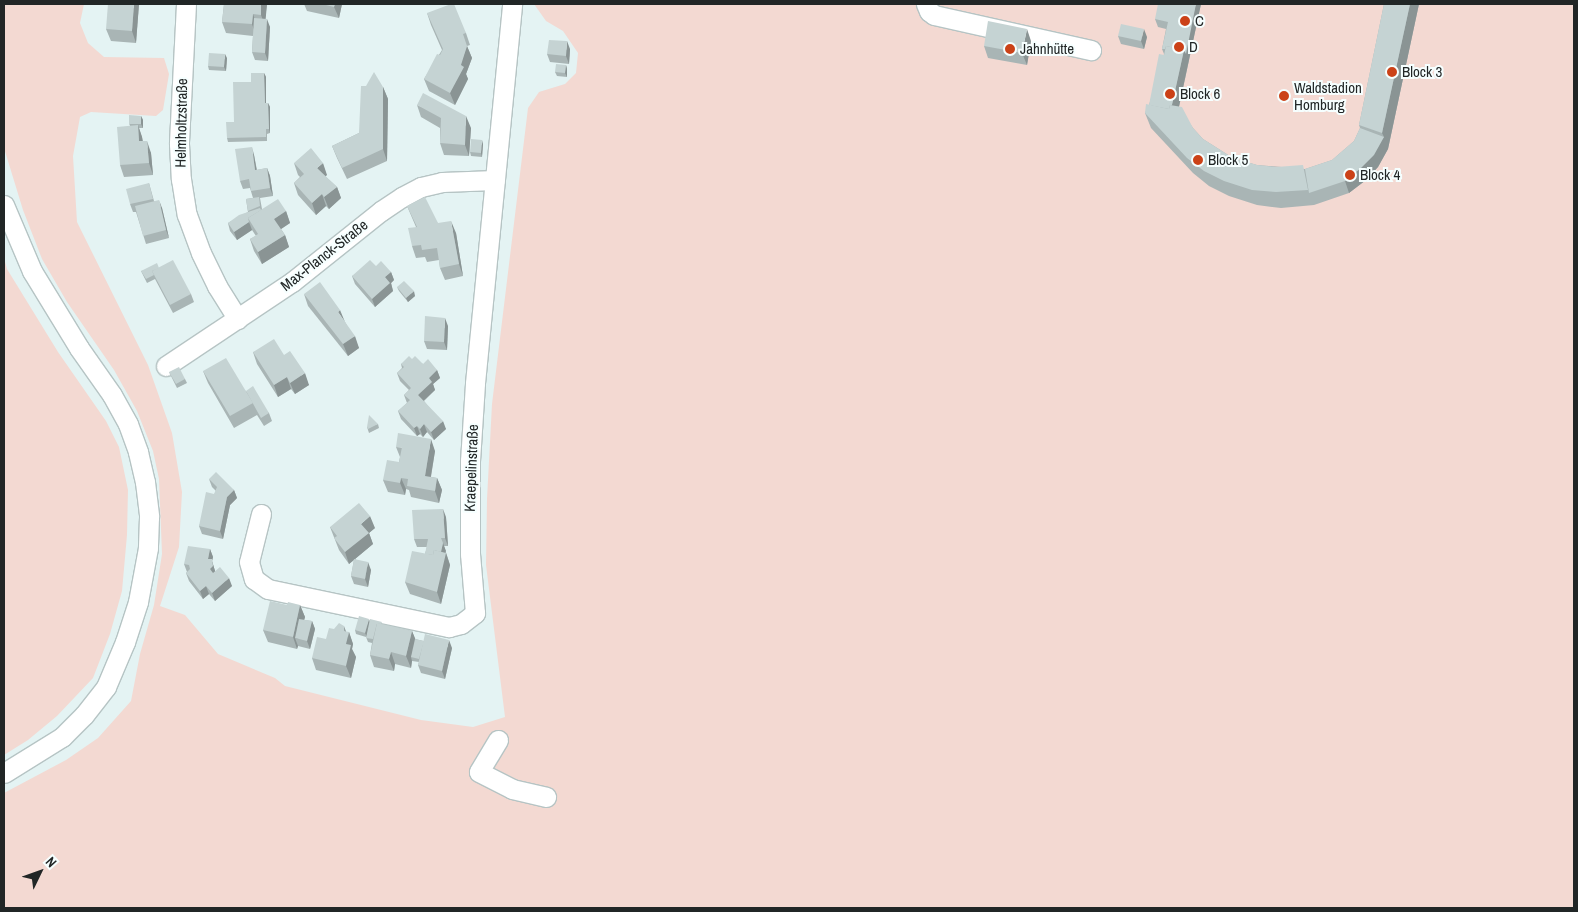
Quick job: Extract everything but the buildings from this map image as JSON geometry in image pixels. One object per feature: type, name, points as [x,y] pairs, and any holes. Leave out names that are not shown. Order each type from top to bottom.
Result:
[{"type":"street","name":"Helmholtzstraße","points":[[186,4],[179,144],[180,179],[187,215],[201,253],[217,286],[238,319]]},
{"type":"street","name":"Kraepelinstraße","points":[[261,514],[249,562],[254,580],[268,589],[449,627],[461,624],[475,613],[470,554],[470,461],[475,383],[512,4]]},
{"type":"street","points":[[926,4],[929,11],[934,15],[1091,50]]},
{"type":"street","name":"Max-Planck-Straße","points":[[166,366],[238,319],[316,264],[381,211],[415,190],[442,182],[495,180]]},
{"type":"street","points":[[4,204],[32,271],[112,395],[128,424],[142,467],[149,517],[148,548],[138,602],[125,642],[106,687],[84,715],[62,737],[4,773]]},
{"type":"street","points":[[498,740],[479,772],[512,789],[546,797]]},
{"type":"shaded area","points":[[4,4],[84,4],[80,23],[88,43],[104,57],[164,58],[169,74],[163,110],[156,116],[91,112],[80,117],[73,156],[77,222],[148,365],[172,433],[182,492],[179,547],[160,606],[185,615],[218,654],[275,678],[285,686],[421,720],[473,727],[505,717],[486,565],[487,499],[492,404],[528,108],[539,92],[565,84],[576,73],[578,53],[563,31],[546,21],[534,4],[1574,4],[1574,908],[4,908],[4,793],[66,760],[98,738],[131,701],[140,654],[154,605],[162,554],[159,479],[153,451],[137,411],[114,370],[67,302],[42,259],[23,210],[4,148]]},
{"type":"shaded area","points":[[4,258],[7,269],[58,352],[106,421],[119,447],[128,490],[127,535],[122,591],[110,634],[93,678],[57,716],[28,740],[4,755]]},
{"type":"place","name":"C","points":[[1185,21]]},
{"type":"place","name":"D","points":[[1179,47]]},
{"type":"place","name":"Jahnhütte","points":[[1010,49]]},
{"type":"place","name":"Block 3","points":[[1392,72]]},
{"type":"place","name":"Block 6","points":[[1170,94]]},
{"type":"place","name":"Waldstadion Homburg","points":[[1284,96]]},
{"type":"place","name":"Block 5","points":[[1198,160]]},
{"type":"place","name":"Block 4","points":[[1350,175]]}]
